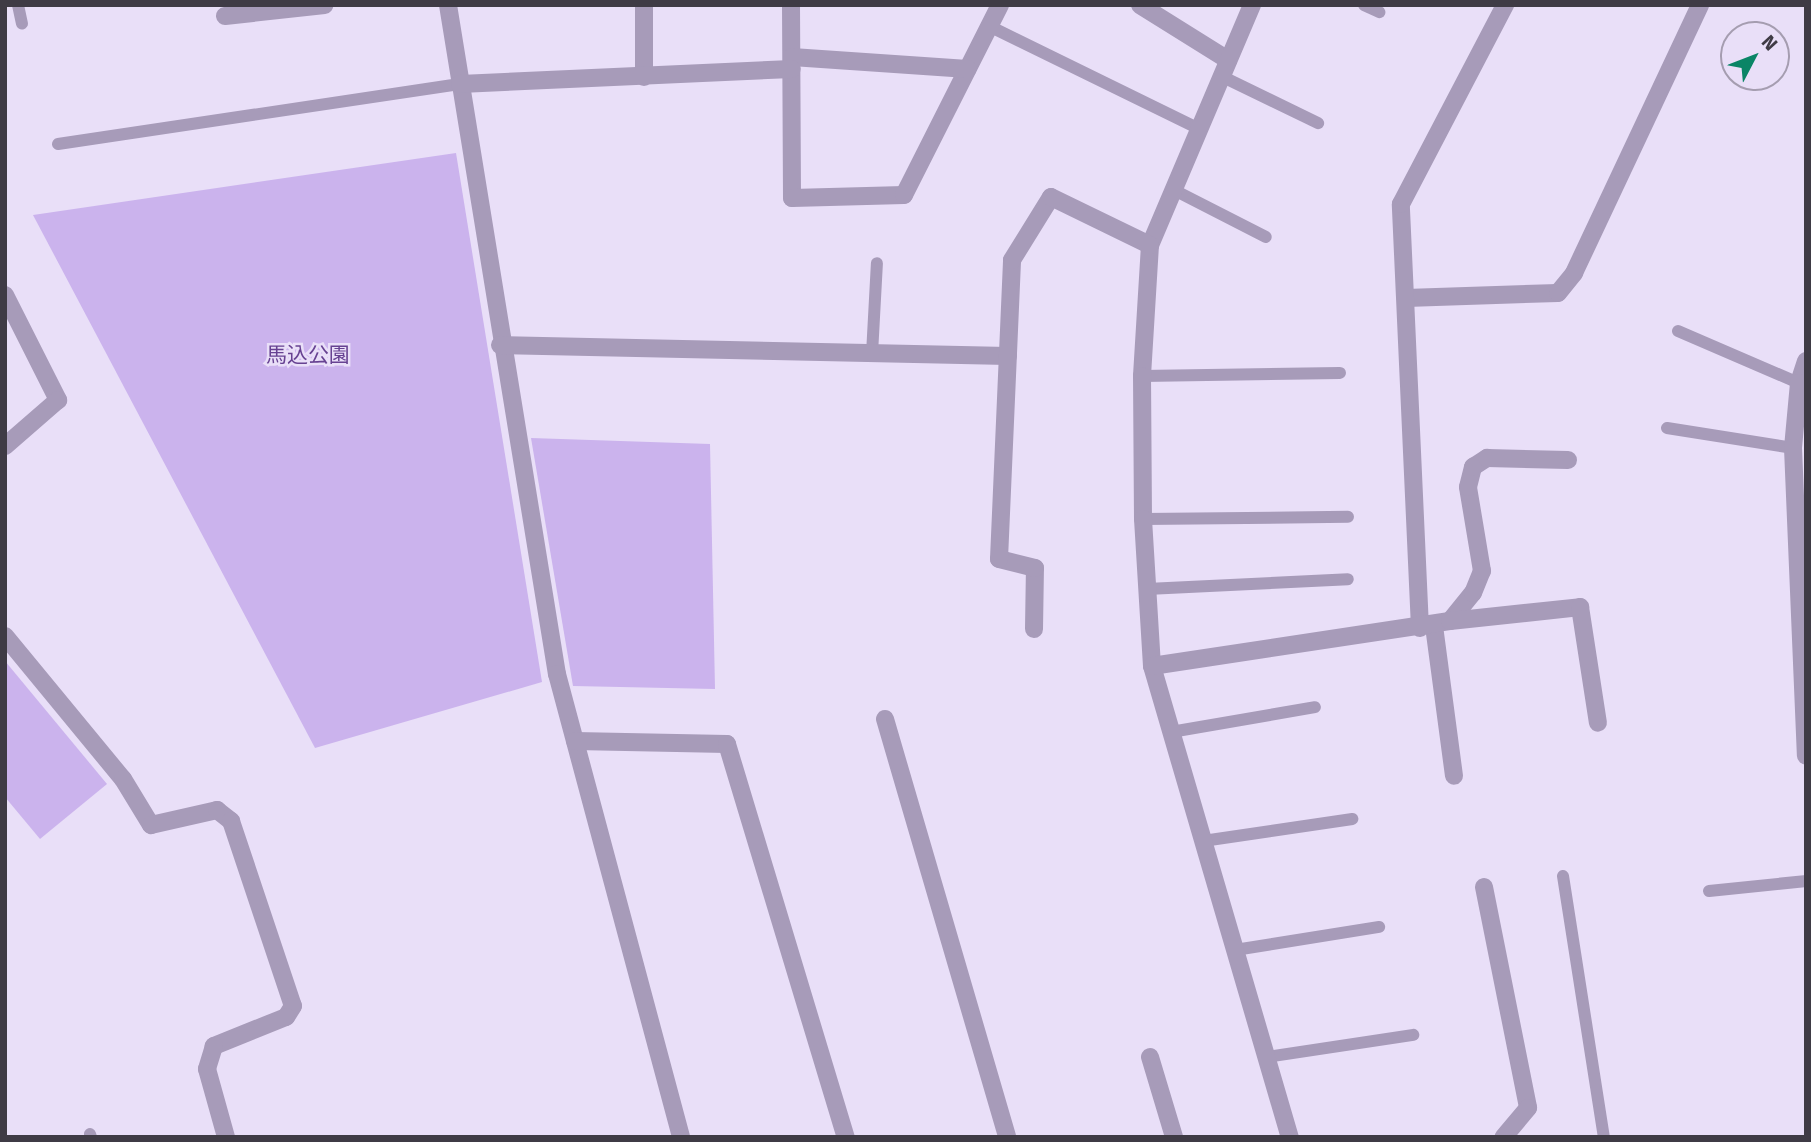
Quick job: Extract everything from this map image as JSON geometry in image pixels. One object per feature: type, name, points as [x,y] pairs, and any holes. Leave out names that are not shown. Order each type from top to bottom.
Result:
[{"type":"street","points":[[225,16],[324,5]]},
{"type":"street","points":[[448,5],[500,345],[557,674],[681,1137]]},
{"type":"street","points":[[644,5],[644,77]]},
{"type":"street","points":[[791,5],[792,198],[904,195],[1000,5]]},
{"type":"street","points":[[1140,5],[1225,68]]},
{"type":"street","points":[[1252,5],[1150,245],[1142,376],[1143,519],[1152,666],[1290,1137]]},
{"type":"street","points":[[1454,776],[1435,625],[1406,298],[1401,204],[1505,5]]},
{"type":"street","points":[[1406,298],[1558,293],[1574,273],[1700,5]]},
{"type":"street","points":[[460,84],[644,77],[792,63],[968,69]]},
{"type":"street","points":[[1034,629],[1035,568],[999,559],[1012,260],[1051,197],[1150,245]]},
{"type":"street","points":[[5,295],[58,401],[5,446]]},
{"type":"street","points":[[500,345],[1008,356]]},
{"type":"street","points":[[1806,361],[1799,383],[1793,448],[1804,632],[1806,756]]},
{"type":"street","points":[[1435,625],[1473,593],[1482,571],[1468,487],[1473,467],[1487,458],[1568,460]]},
{"type":"street","points":[[1152,666],[1580,607],[1598,723]]},
{"type":"street","points":[[5,636],[123,779],[151,825],[217,810],[231,821],[293,1006],[286,1017],[214,1046],[206,1069],[226,1137]]},
{"type":"street","points":[[885,719],[1007,1137]]},
{"type":"street","points":[[575,741],[727,744],[846,1137]]},
{"type":"street","points":[[1484,887],[1528,1108],[1504,1137]]},
{"type":"street","points":[[1150,1056],[1174,1137]]},
{"type":"lane","points":[[18,5],[22,24]]},
{"type":"lane","points":[[1364,5],[1379,12]]},
{"type":"lane","points":[[989,26],[1199,129]]},
{"type":"lane","points":[[1225,68],[1318,123]]},
{"type":"lane","points":[[58,144],[460,84]]},
{"type":"lane","points":[[1174,190],[1266,237]]},
{"type":"lane","points":[[872,354],[877,263]]},
{"type":"lane","points":[[1678,331],[1799,383]]},
{"type":"lane","points":[[1142,376],[1340,373]]},
{"type":"lane","points":[[1667,428],[1793,448]]},
{"type":"lane","points":[[1143,519],[1348,517]]},
{"type":"lane","points":[[1147,589],[1348,579]]},
{"type":"lane","points":[[1171,732],[1315,707]]},
{"type":"lane","points":[[1203,841],[1352,819]]},
{"type":"lane","points":[[1563,876],[1604,1137]]},
{"type":"lane","points":[[1709,891],[1806,881]]},
{"type":"lane","points":[[1235,950],[1379,928]]},
{"type":"lane","points":[[1267,1057],[1413,1035]]},
{"type":"green space","name":"馬込公園","points":[[456,153],[542,682],[315,748],[33,215]]},
{"type":"green space","points":[[531,438],[710,444],[715,689],[573,686]]},
{"type":"green space","points":[[5,661],[107,784],[40,839],[5,797]]}]
